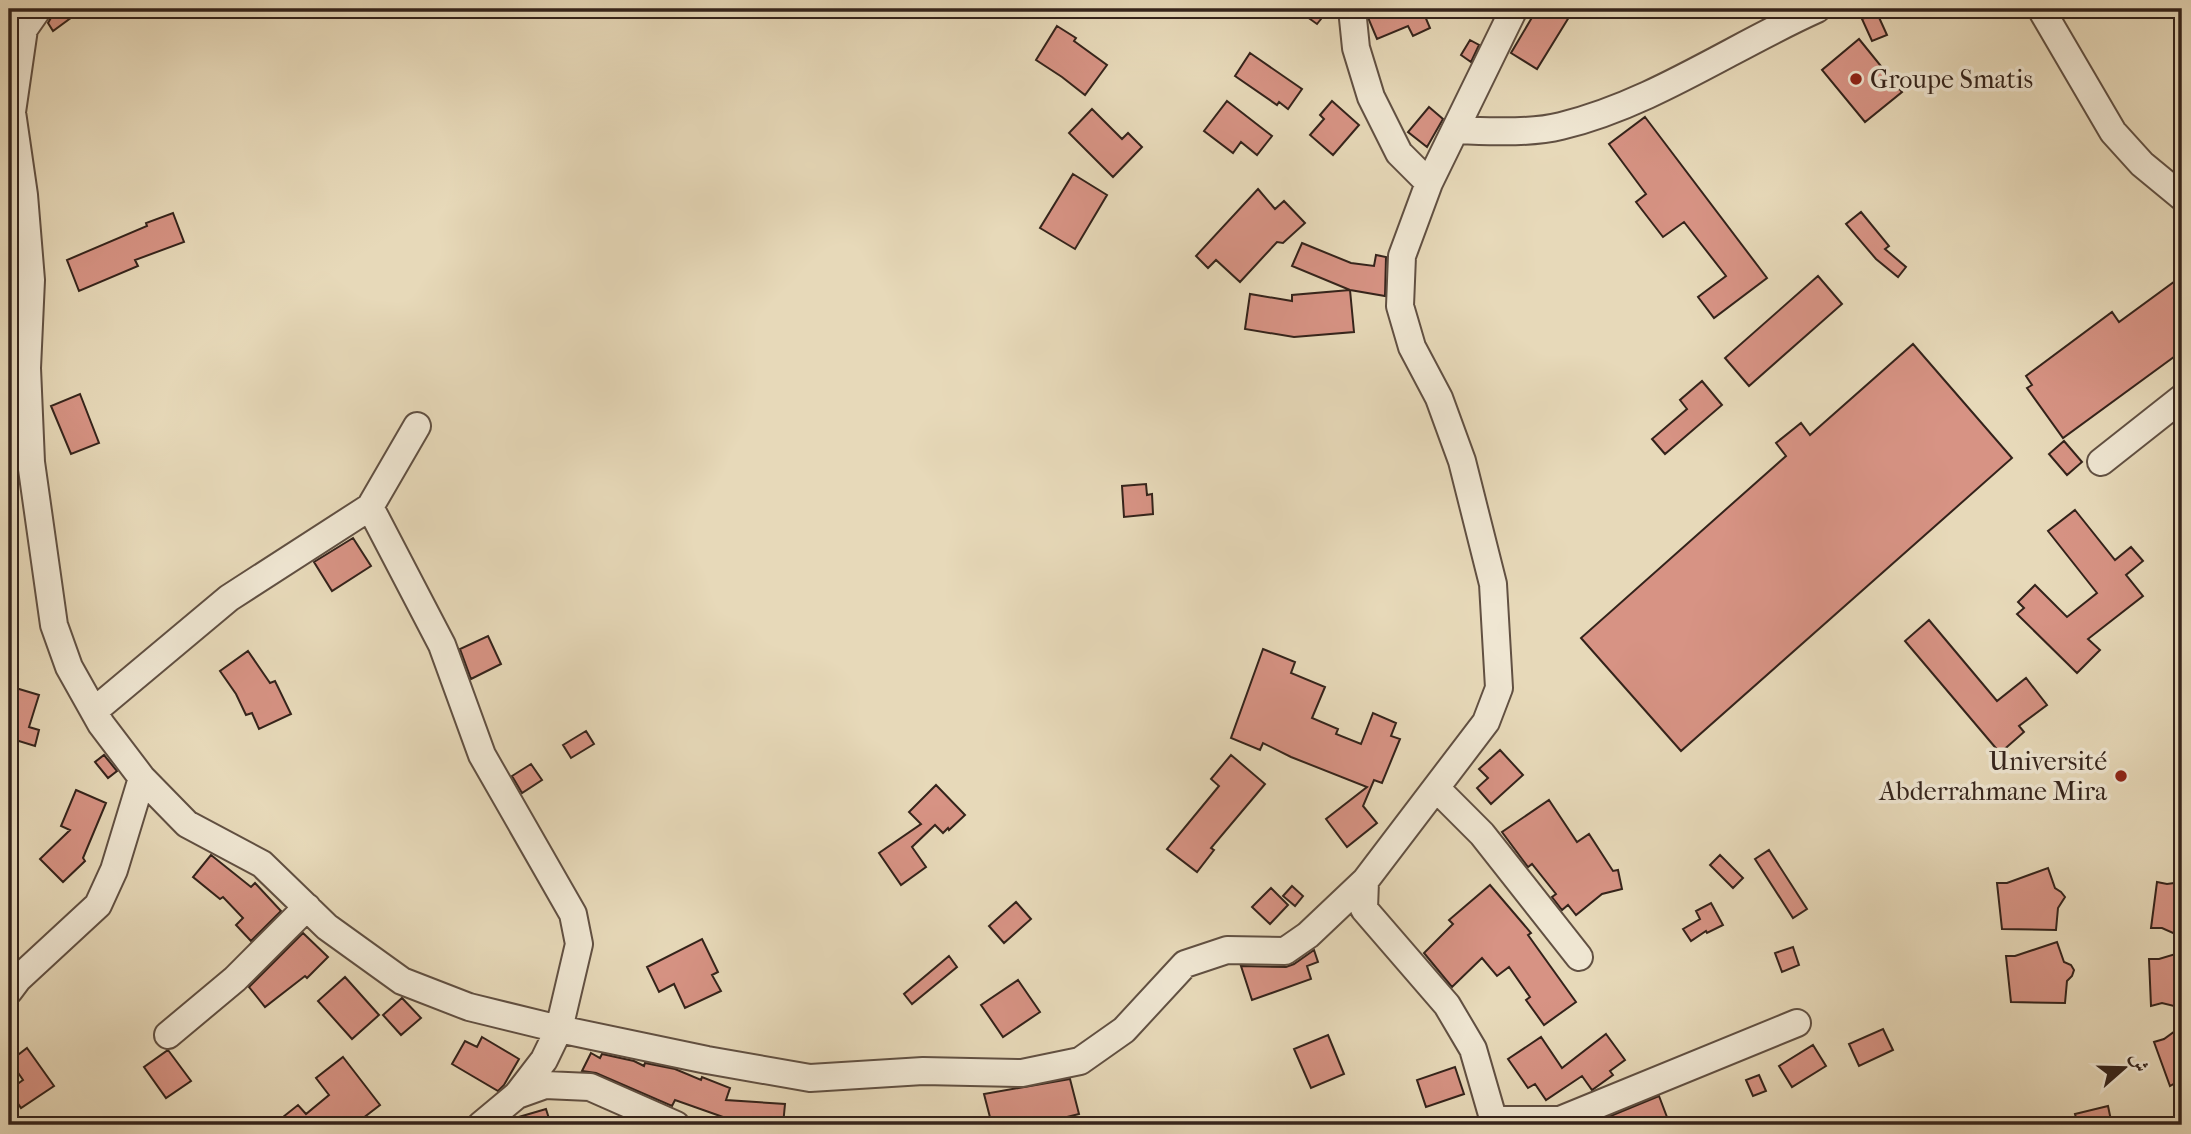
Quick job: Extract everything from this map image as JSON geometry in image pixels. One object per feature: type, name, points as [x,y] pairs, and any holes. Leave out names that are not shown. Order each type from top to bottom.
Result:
[{"type":"street","points":[[38,9],[24,29],[12,112],[24,195],[31,280],[27,369],[36,499],[54,625],[69,667],[101,724],[142,778],[187,824],[262,864],[327,927],[402,981],[469,1007],[559,1030],[810,1078],[923,1071],[1022,1073],[1080,1061],[1124,1030],[1185,964],[1227,950],[1285,951],[1308,934],[1364,881],[1486,722],[1499,688],[1493,584],[1465,474],[1439,398],[1412,347],[1400,306],[1402,256],[1429,183],[1514,9]]},
{"type":"street","points":[[1352,9],[1356,48],[1371,97],[1399,153],[1429,183]]},
{"type":"street","points":[[1455,130],[1500,131],[1559,127],[1590,117],[1631,102],[1817,9]]},
{"type":"street","points":[[2041,9],[2113,132],[2142,164],[2182,197]]},
{"type":"street","points":[[2101,462],[2182,398]]},
{"type":"street","points":[[9,446],[30,426]]},
{"type":"street","points":[[94,711],[229,598],[370,508],[418,426]]},
{"type":"street","points":[[370,508],[442,645],[482,755],[573,914],[579,944],[559,1030],[544,1060],[517,1096],[481,1125]]},
{"type":"street","points":[[9,991],[18,979],[98,905],[114,870],[142,778]]},
{"type":"street","points":[[1436,788],[1482,834],[1579,957]]},
{"type":"street","points":[[1364,881],[1364,909],[1447,1005],[1473,1049],[1494,1122],[1560,1120],[1797,1023]]},
{"type":"street","points":[[167,1035],[235,979],[307,907]]},
{"type":"street","points":[[517,1096],[545,1085],[590,1087],[676,1125]]},
{"type":"building","points":[[56,9],[83,9],[53,31],[48,23]]},
{"type":"building","points":[[1296,9],[1329,9],[1317,24]]},
{"type":"building","points":[[1368,9],[1422,9],[1430,28],[1413,36],[1408,26],[1377,39],[1369,20]]},
{"type":"building","points":[[1537,9],[1574,9],[1537,69],[1511,53]]},
{"type":"building","points":[[1877,13],[1887,35],[1872,41],[1862,19]]},
{"type":"building","points":[[1057,26],[1076,38],[1074,41],[1107,65],[1085,95],[1036,60]]},
{"type":"building","points":[[1859,39],[1902,92],[1865,122],[1822,70]]},
{"type":"building","points":[[1470,40],[1479,45],[1471,62],[1461,55]]},
{"type":"building","points":[[1250,53],[1302,89],[1288,109],[1279,102],[1277,105],[1235,76]]},
{"type":"building","points":[[1227,101],[1272,136],[1257,155],[1241,142],[1233,153],[1204,131]]},
{"type":"building","points":[[1332,101],[1359,125],[1333,155],[1310,135],[1324,119],[1320,115]]},
{"type":"building","points":[[1429,107],[1443,119],[1427,147],[1408,132]]},
{"type":"building","points":[[1092,109],[1122,139],[1128,133],[1142,147],[1113,177],[1069,133]]},
{"type":"building","points":[[1645,117],[1767,278],[1714,318],[1698,297],[1726,276],[1684,222],[1663,237],[1636,202],[1646,194],[1609,144]]},
{"type":"building","points":[[1073,174],[1107,195],[1075,249],[1040,228]]},
{"type":"building","points":[[1258,189],[1275,209],[1284,201],[1305,223],[1283,243],[1277,242],[1240,282],[1216,260],[1208,268],[1196,256]]},
{"type":"building","points":[[1861,212],[1889,246],[1885,249],[1906,267],[1898,277],[1876,259],[1846,224]]},
{"type":"building","points":[[173,213],[184,242],[135,260],[138,266],[79,291],[67,260]]},
{"type":"building","points":[[1302,243],[1351,263],[1374,266],[1376,255],[1386,257],[1385,296],[1350,290],[1292,266]]},
{"type":"building","points":[[1818,276],[1842,304],[1749,386],[1725,358]]},
{"type":"building","points":[[2182,276],[2182,351],[2063,438],[2027,388],[2032,385],[2026,376],[2112,312],[2119,322]]},
{"type":"building","points":[[1350,290],[1354,332],[1294,337],[1245,329],[1250,294],[1292,301],[1292,295]]},
{"type":"building","points":[[1913,344],[2012,458],[1681,751],[1581,638],[1786,456],[1776,443],[1801,423],[1810,435]]},
{"type":"building","points":[[1702,381],[1722,405],[1665,454],[1652,439],[1687,409],[1680,400]]},
{"type":"building","points":[[80,394],[99,443],[71,454],[51,406]]},
{"type":"building","points":[[2064,441],[2082,462],[2067,475],[2049,454]]},
{"type":"building","points":[[1146,484],[1147,495],[1152,494],[1153,514],[1124,517],[1122,486]]},
{"type":"building","points":[[2075,510],[2115,560],[2131,547],[2143,561],[2126,575],[2143,596],[2088,639],[2100,650],[2077,673],[2017,614],[2024,608],[2018,602],[2035,585],[2067,617],[2097,593],[2048,531]]},
{"type":"building","points":[[353,538],[371,566],[332,591],[314,562]]},
{"type":"building","points":[[1929,620],[1997,701],[2026,678],[2047,705],[2019,726],[2024,732],[2000,753],[1905,641]]},
{"type":"building","points":[[488,636],[501,664],[471,679],[460,649]]},
{"type":"building","points":[[1263,649],[1295,662],[1291,673],[1325,687],[1312,718],[1338,729],[1336,734],[1361,744],[1373,713],[1396,723],[1391,736],[1400,739],[1382,783],[1374,780],[1363,806],[1377,823],[1347,847],[1326,819],[1367,787],[1263,743],[1260,750],[1231,738]]},
{"type":"building","points":[[248,651],[270,683],[275,681],[291,714],[259,729],[252,713],[246,715],[220,671]]},
{"type":"building","points":[[9,686],[39,695],[29,727],[39,730],[35,746],[9,738]]},
{"type":"building","points":[[586,731],[594,744],[571,758],[563,745]]},
{"type":"building","points":[[1500,750],[1523,775],[1491,804],[1477,788],[1488,778],[1479,769]]},
{"type":"building","points":[[104,755],[117,771],[108,778],[95,762]]},
{"type":"building","points":[[1231,755],[1265,784],[1211,848],[1214,850],[1197,872],[1167,849],[1219,786],[1211,779]]},
{"type":"building","points":[[531,764],[542,780],[522,793],[512,776]]},
{"type":"building","points":[[936,785],[965,815],[943,833],[935,825],[912,847],[926,867],[901,885],[879,853],[921,824],[909,812]]},
{"type":"building","points":[[76,790],[106,803],[83,858],[85,861],[63,882],[40,859],[70,830],[61,826]]},
{"type":"building","points":[[1549,800],[1577,842],[1589,834],[1613,871],[1618,870],[1622,889],[1602,894],[1576,915],[1568,905],[1562,910],[1552,897],[1556,894],[1532,864],[1528,867],[1502,832]]},
{"type":"building","points":[[1769,850],[1807,909],[1793,918],[1755,859]]},
{"type":"building","points":[[211,855],[251,887],[255,883],[281,911],[251,941],[236,925],[243,918],[223,897],[220,899],[193,877]]},
{"type":"building","points":[[1720,855],[1743,878],[1733,888],[1710,865]]},
{"type":"building","points":[[2048,868],[2055,888],[2065,897],[2058,908],[2056,930],[2002,929],[1997,883],[2007,883]]},
{"type":"building","points":[[2157,882],[2182,882],[2182,937],[2162,928],[2151,928]]},
{"type":"building","points":[[1490,885],[1531,933],[1528,935],[1576,1002],[1544,1025],[1526,1000],[1530,997],[1509,967],[1497,976],[1482,958],[1452,987],[1424,953],[1453,924],[1449,920]]},
{"type":"building","points":[[1292,886],[1303,896],[1295,906],[1283,896]]},
{"type":"building","points":[[1271,888],[1288,905],[1270,924],[1252,907]]},
{"type":"building","points":[[1016,902],[1031,919],[1004,943],[989,926]]},
{"type":"building","points":[[1711,903],[1723,925],[1707,933],[1706,931],[1691,941],[1683,929],[1700,919],[1696,911]]},
{"type":"building","points":[[303,933],[328,957],[307,978],[305,976],[265,1007],[249,987]]},
{"type":"building","points":[[702,939],[718,972],[712,975],[721,991],[685,1008],[674,984],[659,992],[647,967]]},
{"type":"building","points":[[2057,942],[2064,962],[2074,970],[2067,981],[2065,1003],[2011,1002],[2006,956],[2015,956]]},
{"type":"building","points":[[1793,947],[1799,965],[1782,972],[1775,953]]},
{"type":"building","points":[[1314,950],[1318,962],[1307,966],[1311,979],[1252,1000],[1241,966],[1286,967]]},
{"type":"building","points":[[2182,952],[2182,1008],[2162,1003],[2151,1006],[2149,959]]},
{"type":"building","points":[[949,956],[957,967],[912,1004],[904,994]]},
{"type":"building","points":[[345,977],[379,1015],[352,1039],[318,1001]]},
{"type":"building","points":[[1018,980],[1040,1012],[1003,1037],[981,1005]]},
{"type":"building","points":[[402,998],[421,1018],[401,1035],[383,1015]]},
{"type":"building","points":[[2182,1026],[2182,1079],[2170,1086],[2154,1042],[2164,1039]]},
{"type":"building","points":[[1883,1029],[1893,1050],[1859,1066],[1849,1044]]},
{"type":"building","points":[[1606,1034],[1625,1060],[1610,1071],[1613,1075],[1592,1090],[1582,1076],[1546,1100],[1535,1084],[1528,1088],[1508,1059],[1541,1037],[1562,1068]]},
{"type":"building","points":[[1328,1035],[1344,1074],[1311,1088],[1294,1049]]},
{"type":"building","points":[[482,1037],[519,1059],[498,1091],[452,1064],[465,1041],[477,1047]]},
{"type":"building","points":[[1813,1045],[1826,1066],[1792,1087],[1779,1066]]},
{"type":"building","points":[[27,1048],[54,1086],[21,1108],[9,1090],[23,1080],[10,1061]]},
{"type":"building","points":[[168,1050],[191,1081],[166,1098],[144,1067]]},
{"type":"building","points":[[591,1053],[600,1058],[602,1054],[644,1066],[645,1063],[675,1069],[701,1080],[702,1077],[730,1088],[726,1100],[785,1104],[783,1125],[740,1125],[675,1100],[672,1106],[596,1073],[582,1071]]},
{"type":"building","points":[[343,1057],[380,1105],[354,1125],[273,1125],[298,1105],[306,1114],[329,1095],[316,1078]]},
{"type":"building","points":[[1455,1067],[1464,1094],[1426,1107],[1417,1080]]},
{"type":"building","points":[[1759,1075],[1766,1091],[1753,1096],[1746,1080]]},
{"type":"building","points":[[1070,1079],[1079,1114],[1035,1125],[992,1125],[984,1094]]},
{"type":"building","points":[[1659,1096],[1670,1125],[1611,1125],[1608,1117]]},
{"type":"building","points":[[2108,1106],[2112,1125],[2078,1125],[2075,1114]]},
{"type":"building","points":[[546,1109],[551,1125],[505,1125],[512,1119]]},
{"type":"place","name":"Groupe Smatis","points":[[1856,79]]},
{"type":"place","name":"Université Abderrahmane Mira","points":[[2121,776]]}]
